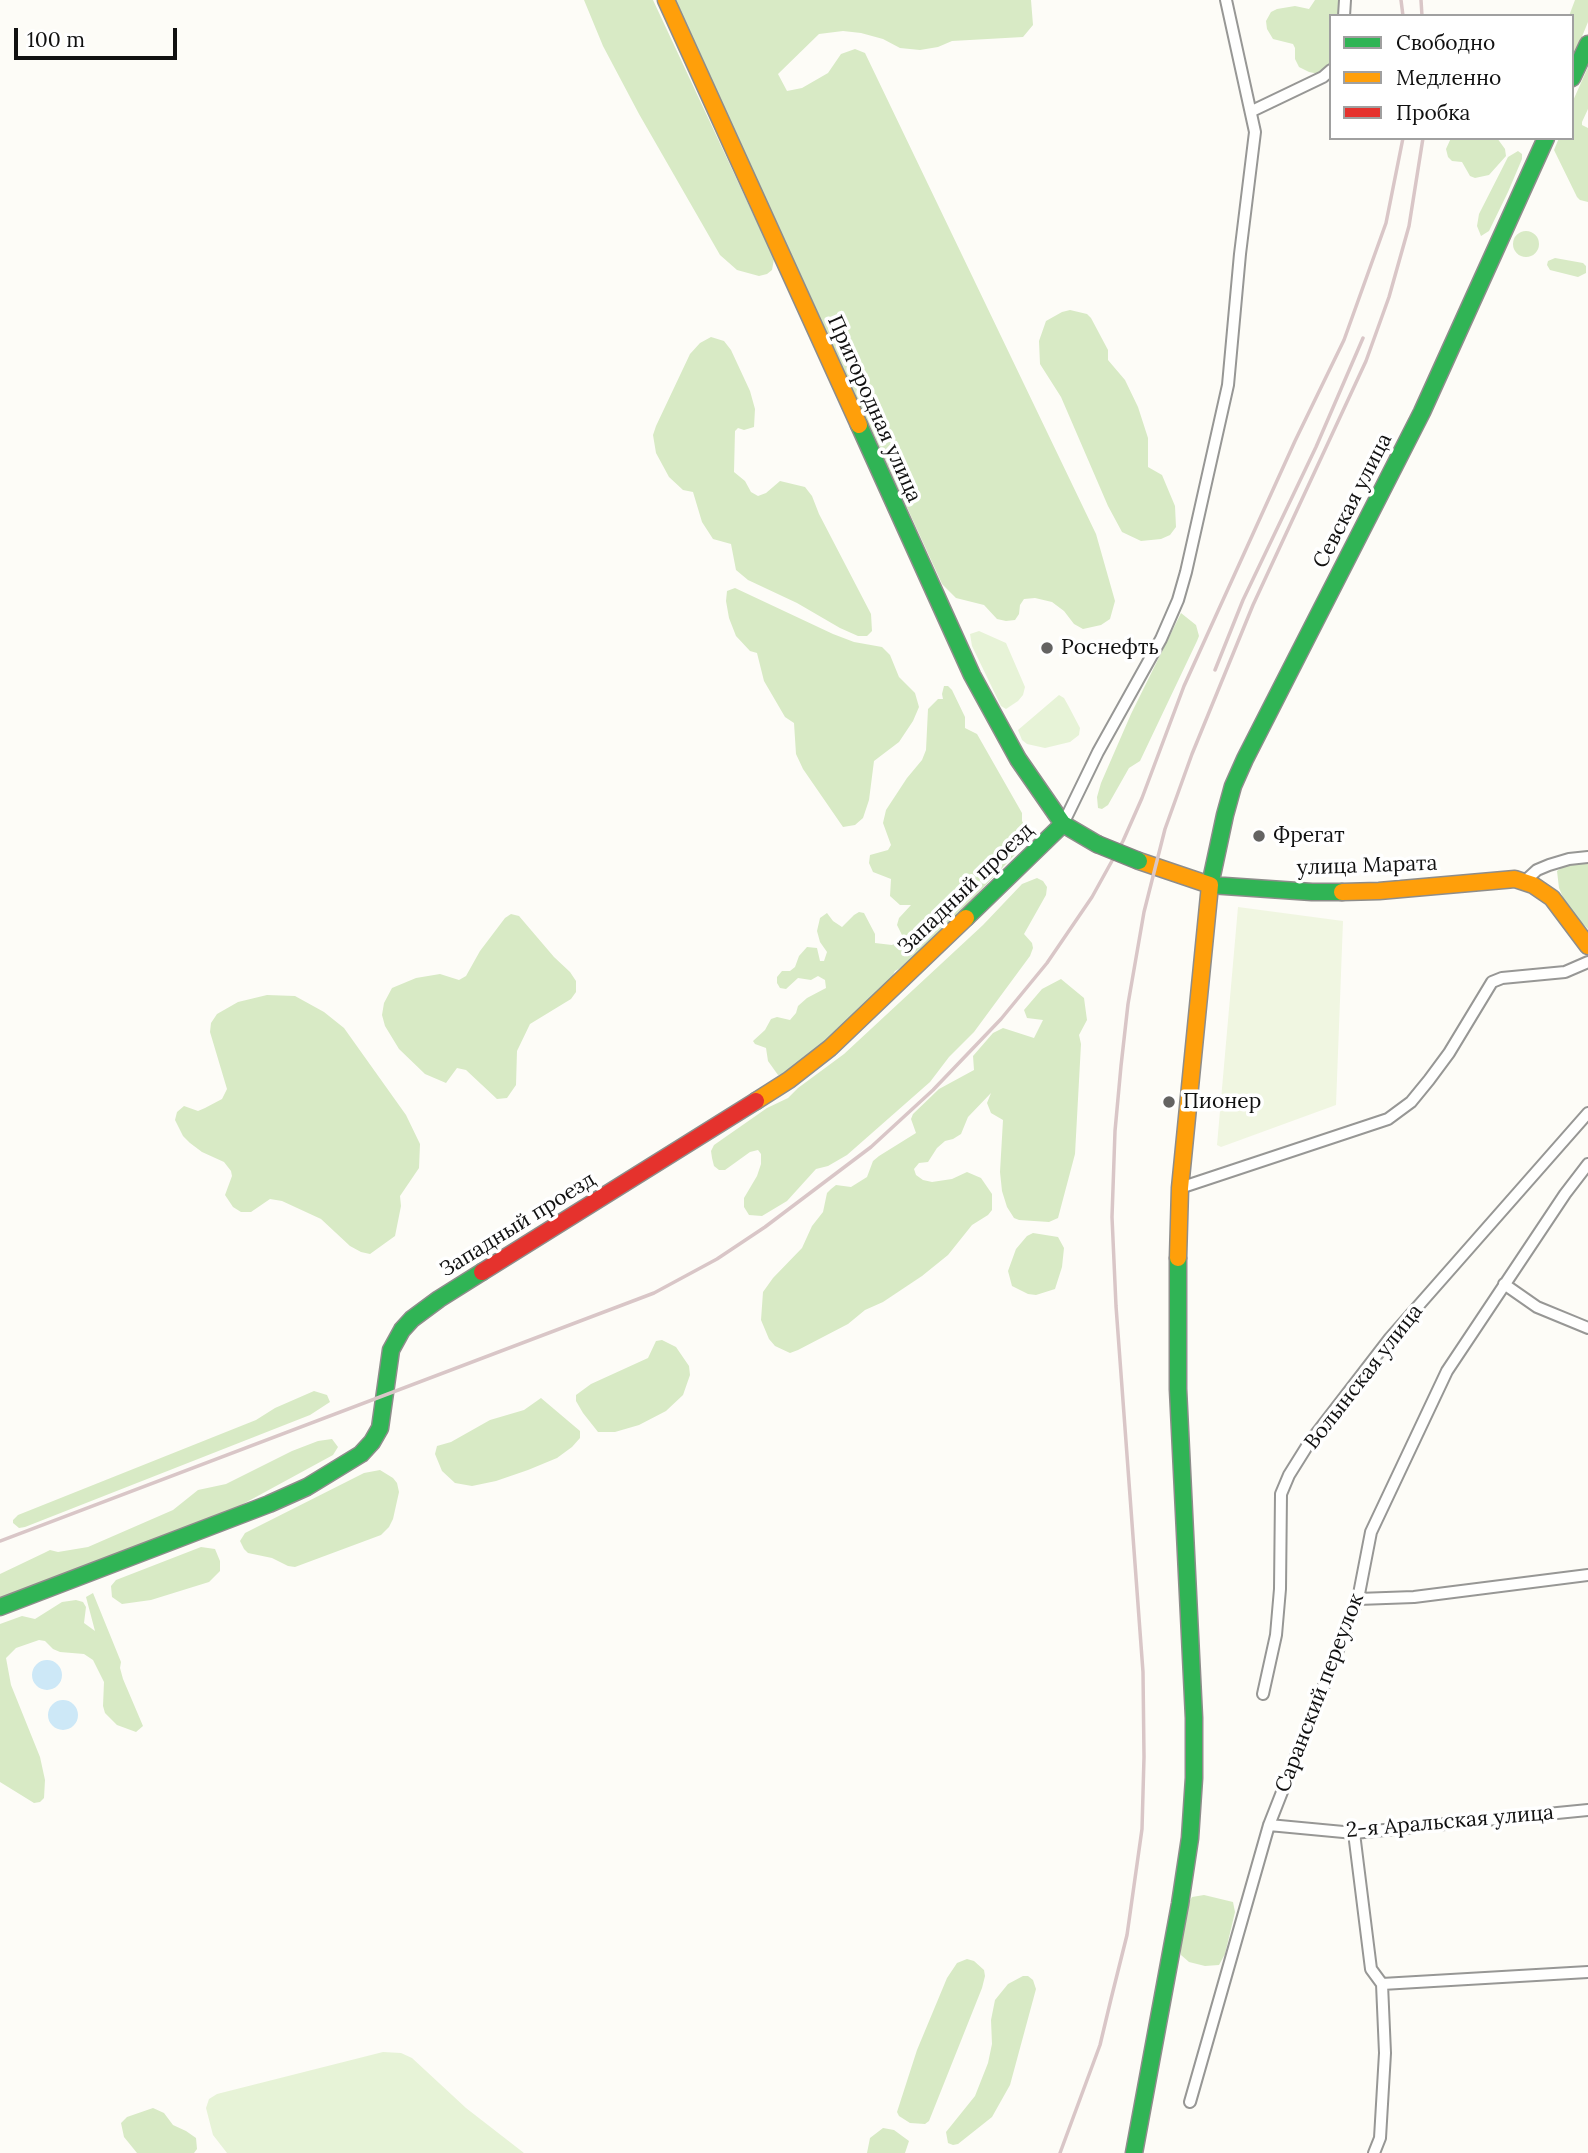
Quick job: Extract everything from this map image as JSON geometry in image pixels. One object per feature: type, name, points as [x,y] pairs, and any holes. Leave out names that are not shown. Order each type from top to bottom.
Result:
[{"type":"main road","name":"Пригородная улица","points":[[666,0],[972,674],[1018,759],[1063,824]]},
{"type":"main road","points":[[1574,75],[1588,44]]},
{"type":"main road","name":"Севская улица","points":[[1134,2153],[1180,1904],[1190,1838],[1194,1778],[1194,1718],[1178,1389],[1177,1289],[1180,1188],[1210,885],[1233,786],[1245,759],[1422,412],[1545,140]]},
{"type":"main road","name":"улица Марата","points":[[1063,824],[1097,844],[1210,885],[1379,891],[1486,880],[1525,881]]},
{"type":"main road","name":"Западный проезд","points":[[0,1607],[269,1504],[307,1487],[361,1454],[380,1428],[391,1350],[402,1330],[412,1320],[439,1299],[789,1080],[830,1048],[871,1010],[1063,824]]},
{"type":"main road","points":[[1525,881],[1552,898],[1588,946]]},
{"type":"street","points":[[1063,824],[1098,752],[1161,639],[1186,572],[1228,385],[1240,254],[1254,150],[1252,111],[1226,0]]},
{"type":"street","points":[[1252,111],[1329,72]]},
{"type":"street","points":[[1525,881],[1549,865],[1569,859],[1588,858]]},
{"type":"street","points":[[1180,1188],[1388,1119],[1411,1102],[1429,1080],[1449,1053],[1492,982],[1502,978],[1565,972],[1588,962]]},
{"type":"street","name":"Волынская улица","points":[[1263,1694],[1276,1634],[1280,1589],[1281,1494],[1289,1475],[1309,1443],[1390,1338],[1588,1113]]},
{"type":"street","name":"Саранский переулок","points":[[1190,2102],[1269,1825],[1358,1599],[1371,1532],[1447,1371],[1588,1164]]},
{"type":"street","points":[[1504,1284],[1537,1307],[1588,1328]]},
{"type":"street","points":[[1358,1599],[1414,1597],[1588,1575]]},
{"type":"street","name":"2-я Аральская улица","points":[[1269,1825],[1354,1833],[1588,1810]]},
{"type":"street","points":[[1354,1833],[1371,1969],[1382,1984],[1385,2053],[1380,2138],[1374,2153]]},
{"type":"street","points":[[1382,1984],[1588,1972]]},
{"type":"green space","points":[[584,0],[653,0],[774,259],[772,270],[767,274],[759,276],[737,270],[720,255],[639,114],[603,46]]},
{"type":"green space","points":[[675,0],[1031,0],[1033,25],[1023,37],[952,41],[920,50],[900,48],[883,39],[861,33],[843,31],[819,34],[778,74],[787,91],[802,88],[828,73],[841,54],[855,49],[865,53],[1096,534],[1115,601],[1110,619],[1101,625],[1083,629],[1074,624],[1064,611],[1052,602],[1035,598],[1024,599],[1015,620],[1006,621],[997,619],[984,605],[956,598],[942,584]]},
{"type":"green space","points":[[1315,0],[1341,0],[1340,14],[1329,14],[1329,67],[1319,74],[1299,67],[1293,44],[1273,39],[1267,29],[1266,21],[1271,12],[1277,9],[1295,6],[1309,9]]},
{"type":"green space","points":[[1575,0],[1588,0],[1588,22],[1574,56],[1574,14],[1570,14]]},
{"type":"green space","points":[[1588,67],[1588,109],[1582,125],[1588,128],[1588,202],[1577,197],[1554,150],[1558,140],[1574,140],[1574,98]]},
{"type":"green space","points":[[1450,140],[1498,140],[1506,156],[1489,175],[1475,178],[1470,176],[1462,162],[1452,161],[1448,157],[1446,149]]},
{"type":"green space","points":[[1518,151],[1522,154],[1522,159],[1508,192],[1489,231],[1481,236],[1477,226],[1479,214],[1508,157]]},
{"type":"green space","points":[[1526,231],[1535,235],[1539,244],[1535,253],[1526,257],[1517,253],[1513,244],[1517,235]]},
{"type":"green space","points":[[1555,258],[1583,263],[1586,273],[1578,277],[1550,270],[1548,261]]},
{"type":"green space","points":[[1070,310],[1087,314],[1091,318],[1108,350],[1108,360],[1125,380],[1138,407],[1148,438],[1148,467],[1162,475],[1175,506],[1176,527],[1170,535],[1161,539],[1141,541],[1122,532],[1061,397],[1040,364],[1039,341],[1046,321]]},
{"type":"green space","points":[[711,337],[724,341],[731,350],[750,391],[755,409],[754,427],[744,430],[738,428],[735,431],[734,472],[745,481],[751,492],[758,496],[780,481],[805,487],[871,614],[872,631],[867,636],[858,636],[840,628],[797,603],[748,580],[736,570],[731,544],[713,539],[702,522],[693,492],[683,490],[669,477],[656,453],[653,435],[656,426],[690,354],[700,343]]},
{"type":"green space","points":[[735,588],[833,634],[854,642],[882,647],[890,655],[899,677],[915,693],[919,707],[913,721],[899,742],[874,761],[869,800],[863,818],[855,825],[843,827],[803,769],[796,754],[794,723],[785,717],[764,681],[757,653],[750,651],[736,636],[729,618],[727,591]]},
{"type":"green space","points":[[1181,613],[1196,625],[1199,636],[1197,641],[1140,761],[1129,768],[1108,805],[1102,809],[1098,808],[1097,797],[1101,783],[1131,714]]},
{"type":"green space","points":[[979,631],[1006,643],[1025,687],[1018,701],[1006,709],[1001,706],[972,646],[970,634]]},
{"type":"green space","points":[[944,686],[952,690],[965,717],[965,728],[977,734],[1022,813],[1022,821],[1029,833],[1027,842],[961,911],[904,966],[895,971],[887,987],[847,1026],[784,1074],[778,1075],[768,1061],[766,1048],[753,1041],[765,1030],[771,1019],[777,1017],[790,1020],[798,1006],[807,998],[826,988],[825,980],[818,976],[811,980],[798,978],[786,989],[780,988],[777,983],[777,977],[782,971],[790,971],[795,967],[799,956],[807,947],[817,948],[820,961],[824,961],[827,952],[817,931],[820,918],[827,913],[842,927],[854,915],[864,913],[875,934],[875,943],[892,945],[900,940],[902,935],[897,925],[899,918],[911,905],[900,905],[890,896],[891,879],[873,872],[869,863],[870,855],[888,850],[891,845],[883,823],[886,810],[922,760],[926,750],[928,709],[938,699],[943,699]]},
{"type":"green space","points":[[1059,695],[1064,698],[1080,728],[1079,735],[1070,742],[1045,748],[1027,744],[1018,730]]},
{"type":"green space","points":[[1588,862],[1588,929],[1568,909],[1559,888],[1557,871],[1566,865]]},
{"type":"green space","points":[[1037,878],[1047,887],[1046,895],[1024,934],[1032,943],[1030,956],[974,1032],[949,1057],[930,1082],[847,1155],[828,1166],[816,1169],[787,1201],[762,1216],[749,1215],[744,1207],[744,1198],[757,1176],[761,1154],[758,1150],[750,1152],[725,1170],[719,1170],[714,1166],[712,1158],[714,1145],[767,1108],[788,1098],[844,1054],[983,925],[1022,884]]},
{"type":"green space","points":[[1238,907],[1343,921],[1336,1105],[1221,1147],[1217,1145]]},
{"type":"green space","points":[[511,914],[519,916],[570,972],[576,981],[576,992],[571,999],[530,1024],[517,1051],[516,1085],[507,1098],[497,1099],[466,1070],[457,1068],[446,1083],[425,1074],[399,1049],[385,1026],[382,1015],[384,1003],[392,988],[416,978],[440,974],[459,980],[466,976],[480,951]]},
{"type":"green space","points":[[1061,979],[1084,998],[1087,1020],[1079,1035],[1081,1044],[1075,1154],[1058,1218],[1049,1222],[1019,1220],[1014,1218],[1007,1207],[1000,1172],[1003,1120],[991,1113],[987,1103],[991,1093],[968,1117],[961,1134],[945,1141],[928,1162],[919,1163],[914,1169],[916,1175],[932,1182],[952,1179],[967,1172],[981,1178],[992,1194],[992,1210],[988,1215],[972,1225],[948,1255],[922,1276],[883,1302],[865,1310],[848,1324],[790,1353],[775,1346],[761,1320],[763,1292],[802,1248],[812,1226],[823,1212],[827,1193],[836,1185],[851,1187],[867,1177],[873,1161],[916,1133],[911,1119],[913,1114],[939,1089],[974,1070],[973,1056],[993,1033],[1003,1028],[1034,1038],[1043,1020],[1027,1018],[1024,1010],[1042,989]]},
{"type":"green space","points":[[267,995],[295,996],[324,1012],[344,1028],[406,1115],[420,1144],[419,1168],[400,1196],[401,1206],[395,1236],[370,1254],[350,1246],[321,1219],[282,1201],[270,1199],[251,1212],[241,1212],[233,1207],[225,1195],[232,1176],[231,1171],[224,1162],[190,1143],[175,1120],[177,1112],[184,1106],[198,1111],[222,1099],[227,1089],[210,1032],[211,1023],[217,1014],[238,1002]]},
{"type":"green space","points":[[1033,1233],[1058,1237],[1064,1248],[1062,1267],[1055,1289],[1036,1295],[1012,1286],[1008,1271],[1016,1249]]},
{"type":"green space","points":[[662,1340],[676,1347],[689,1366],[690,1375],[683,1395],[666,1411],[639,1425],[615,1432],[598,1432],[583,1413],[576,1401],[576,1395],[591,1384],[648,1358],[656,1341]]},
{"type":"green space","points":[[314,1391],[327,1395],[330,1402],[310,1415],[25,1527],[19,1528],[13,1523],[18,1515],[256,1420],[275,1408]]},
{"type":"green space","points":[[541,1398],[580,1431],[580,1438],[572,1447],[557,1458],[528,1470],[472,1486],[455,1483],[442,1471],[435,1454],[437,1446],[451,1442],[490,1420],[524,1410]]},
{"type":"green space","points":[[332,1439],[338,1447],[333,1455],[232,1510],[0,1600],[0,1574],[50,1550],[58,1552],[88,1547],[173,1510],[198,1490],[226,1484],[292,1451],[318,1441]]},
{"type":"green space","points":[[380,1470],[393,1478],[399,1492],[393,1519],[381,1535],[295,1567],[248,1553],[244,1549],[240,1541],[245,1533],[364,1473]]},
{"type":"green space","points":[[201,1547],[215,1549],[220,1561],[220,1571],[209,1582],[151,1600],[122,1604],[112,1597],[111,1586],[116,1580]]},
{"type":"green space","points":[[93,1593],[121,1662],[123,1679],[143,1726],[136,1732],[117,1725],[105,1713],[104,1682],[93,1660],[84,1654],[60,1652],[45,1641],[39,1640],[16,1648],[6,1658],[11,1685],[40,1757],[45,1780],[44,1798],[34,1803],[0,1782],[0,1624],[22,1616],[35,1619],[62,1602],[76,1600],[83,1602],[86,1607],[84,1623],[95,1631],[86,1597]]},
{"type":"green space","points":[[1204,1895],[1233,1902],[1235,1912],[1225,1954],[1219,1965],[1205,1966],[1189,1962],[1181,1955],[1180,1942],[1187,1906],[1192,1897]]},
{"type":"green space","points":[[967,1959],[974,1961],[984,1970],[982,1988],[929,2121],[925,2124],[910,2123],[897,2112],[917,2050],[947,1978],[957,1963]]},
{"type":"green space","points":[[1023,1976],[1033,1980],[1036,1989],[1010,2085],[992,2117],[958,2144],[948,2143],[946,2132],[975,2096],[988,2063],[995,2000],[1008,1984]]},
{"type":"green space","points":[[383,2052],[401,2053],[412,2058],[466,2108],[524,2153],[227,2153],[213,2135],[206,2108],[209,2099],[217,2094]]},
{"type":"green space","points":[[153,2108],[164,2113],[173,2125],[196,2138],[197,2149],[194,2153],[137,2153],[124,2137],[121,2123],[127,2117]]},
{"type":"green space","points":[[883,2128],[894,2130],[909,2141],[905,2153],[867,2153],[870,2138]]},
{"type":"water","points":[[47,1660],[58,1664],[62,1675],[58,1686],[47,1690],[36,1686],[32,1675],[36,1664]]},
{"type":"water","points":[[63,1700],[74,1704],[78,1715],[74,1726],[63,1730],[52,1726],[48,1715],[52,1704]]},
{"type":"railway","points":[[1401,0],[1403,14]]},
{"type":"railway","points":[[1421,0],[1422,14]]},
{"type":"railway","points":[[0,1541],[654,1293],[717,1259],[765,1227],[871,1147],[933,1090],[1001,1019],[1047,963],[1092,897],[1123,841],[1184,686],[1344,340],[1386,223],[1403,140]]},
{"type":"railway","points":[[1060,2153],[1100,2045],[1127,1935],[1142,1829],[1143,1672],[1112,1217],[1115,1131],[1121,1066],[1128,1004],[1144,912],[1165,829],[1192,754],[1253,605],[1366,361],[1389,297],[1409,226],[1423,140]]},
{"type":"railway","points":[[1215,670],[1243,600],[1316,447],[1363,338]]},
{"type":"traffic: fast","points":[[1574,74],[1588,44]]},
{"type":"traffic: fast","points":[[1342,892],[1210,885],[1225,815],[1233,786],[1245,759],[1422,412],[1545,140]]},
{"type":"traffic: fast","points":[[859,425],[972,675],[1018,759],[1063,824]]},
{"type":"traffic: fast","points":[[966,918],[1063,824],[1097,844]]},
{"type":"traffic: fast","points":[[1097,844],[1139,861]]},
{"type":"traffic: fast","points":[[1134,2153],[1180,1904],[1190,1838],[1194,1778],[1194,1718],[1178,1389],[1178,1258]]},
{"type":"traffic: fast","points":[[0,1607],[269,1504],[307,1487],[361,1454],[380,1428],[391,1350],[402,1330],[439,1299],[482,1272]]},
{"type":"traffic: slow","points":[[666,0],[859,425]]},
{"type":"traffic: slow","points":[[1139,861],[1210,885],[1180,1188],[1178,1258]]},
{"type":"traffic: slow","points":[[1342,892],[1515,879],[1533,885],[1552,898],[1588,946]]},
{"type":"traffic: slow","points":[[756,1101],[789,1080],[830,1048],[966,918]]},
{"type":"traffic: jam","points":[[482,1272],[756,1101]]},
{"type":"place","name":"Роснефть","points":[[1047,648]]},
{"type":"place","name":"Фрегат","points":[[1259,836]]},
{"type":"place","name":"Пионер","points":[[1169,1102]]}]
